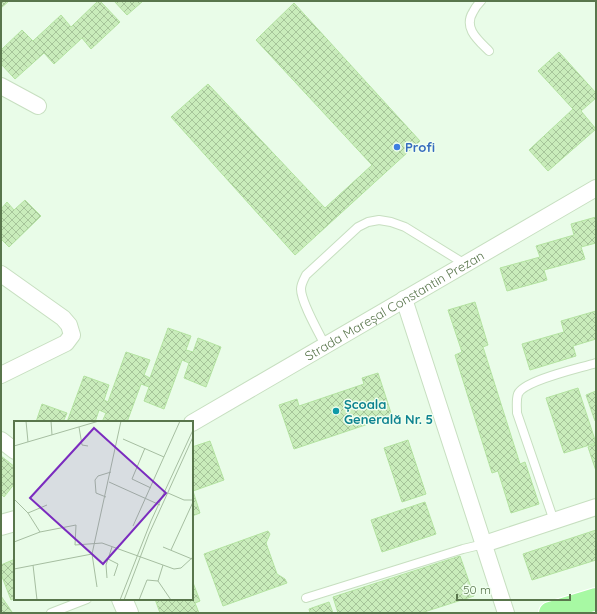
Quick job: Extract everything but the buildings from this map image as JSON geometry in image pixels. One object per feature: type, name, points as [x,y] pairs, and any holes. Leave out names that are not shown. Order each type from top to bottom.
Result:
[{"type":"main road","points":[[550,613],[596,599]]},
{"type":"street","points":[[1,86],[38,106]]},
{"type":"street","name":"Strada Mareșal Constantin Prezan","points":[[193,422],[596,188]]},
{"type":"street","points":[[1,274],[63,318],[69,325],[72,335],[66,343],[1,375]]},
{"type":"street","points":[[404,299],[506,613]]},
{"type":"street","points":[[1,440],[14,450]]},
{"type":"street","points":[[484,544],[596,507]]},
{"type":"street","points":[[1,525],[14,521]]},
{"type":"street","points":[[122,600],[128,613]]},
{"type":"lane","points":[[481,1],[473,11],[469,20],[472,33],[488,51]]},
{"type":"lane","points":[[325,345],[303,301],[301,291],[302,282],[306,275],[358,227],[368,222],[379,220],[391,222],[405,228],[465,264]]},
{"type":"lane","points":[[554,521],[517,412],[516,402],[518,392],[537,380],[596,363]]},
{"type":"lane","points":[[306,598],[464,548],[484,544]]},
{"type":"lane","points":[[51,613],[84,600]]},
{"type":"place","name":"Profi","points":[[397,147]]},
{"type":"place","name":"Școala Generală Nr. 5","points":[[336,411]]}]
